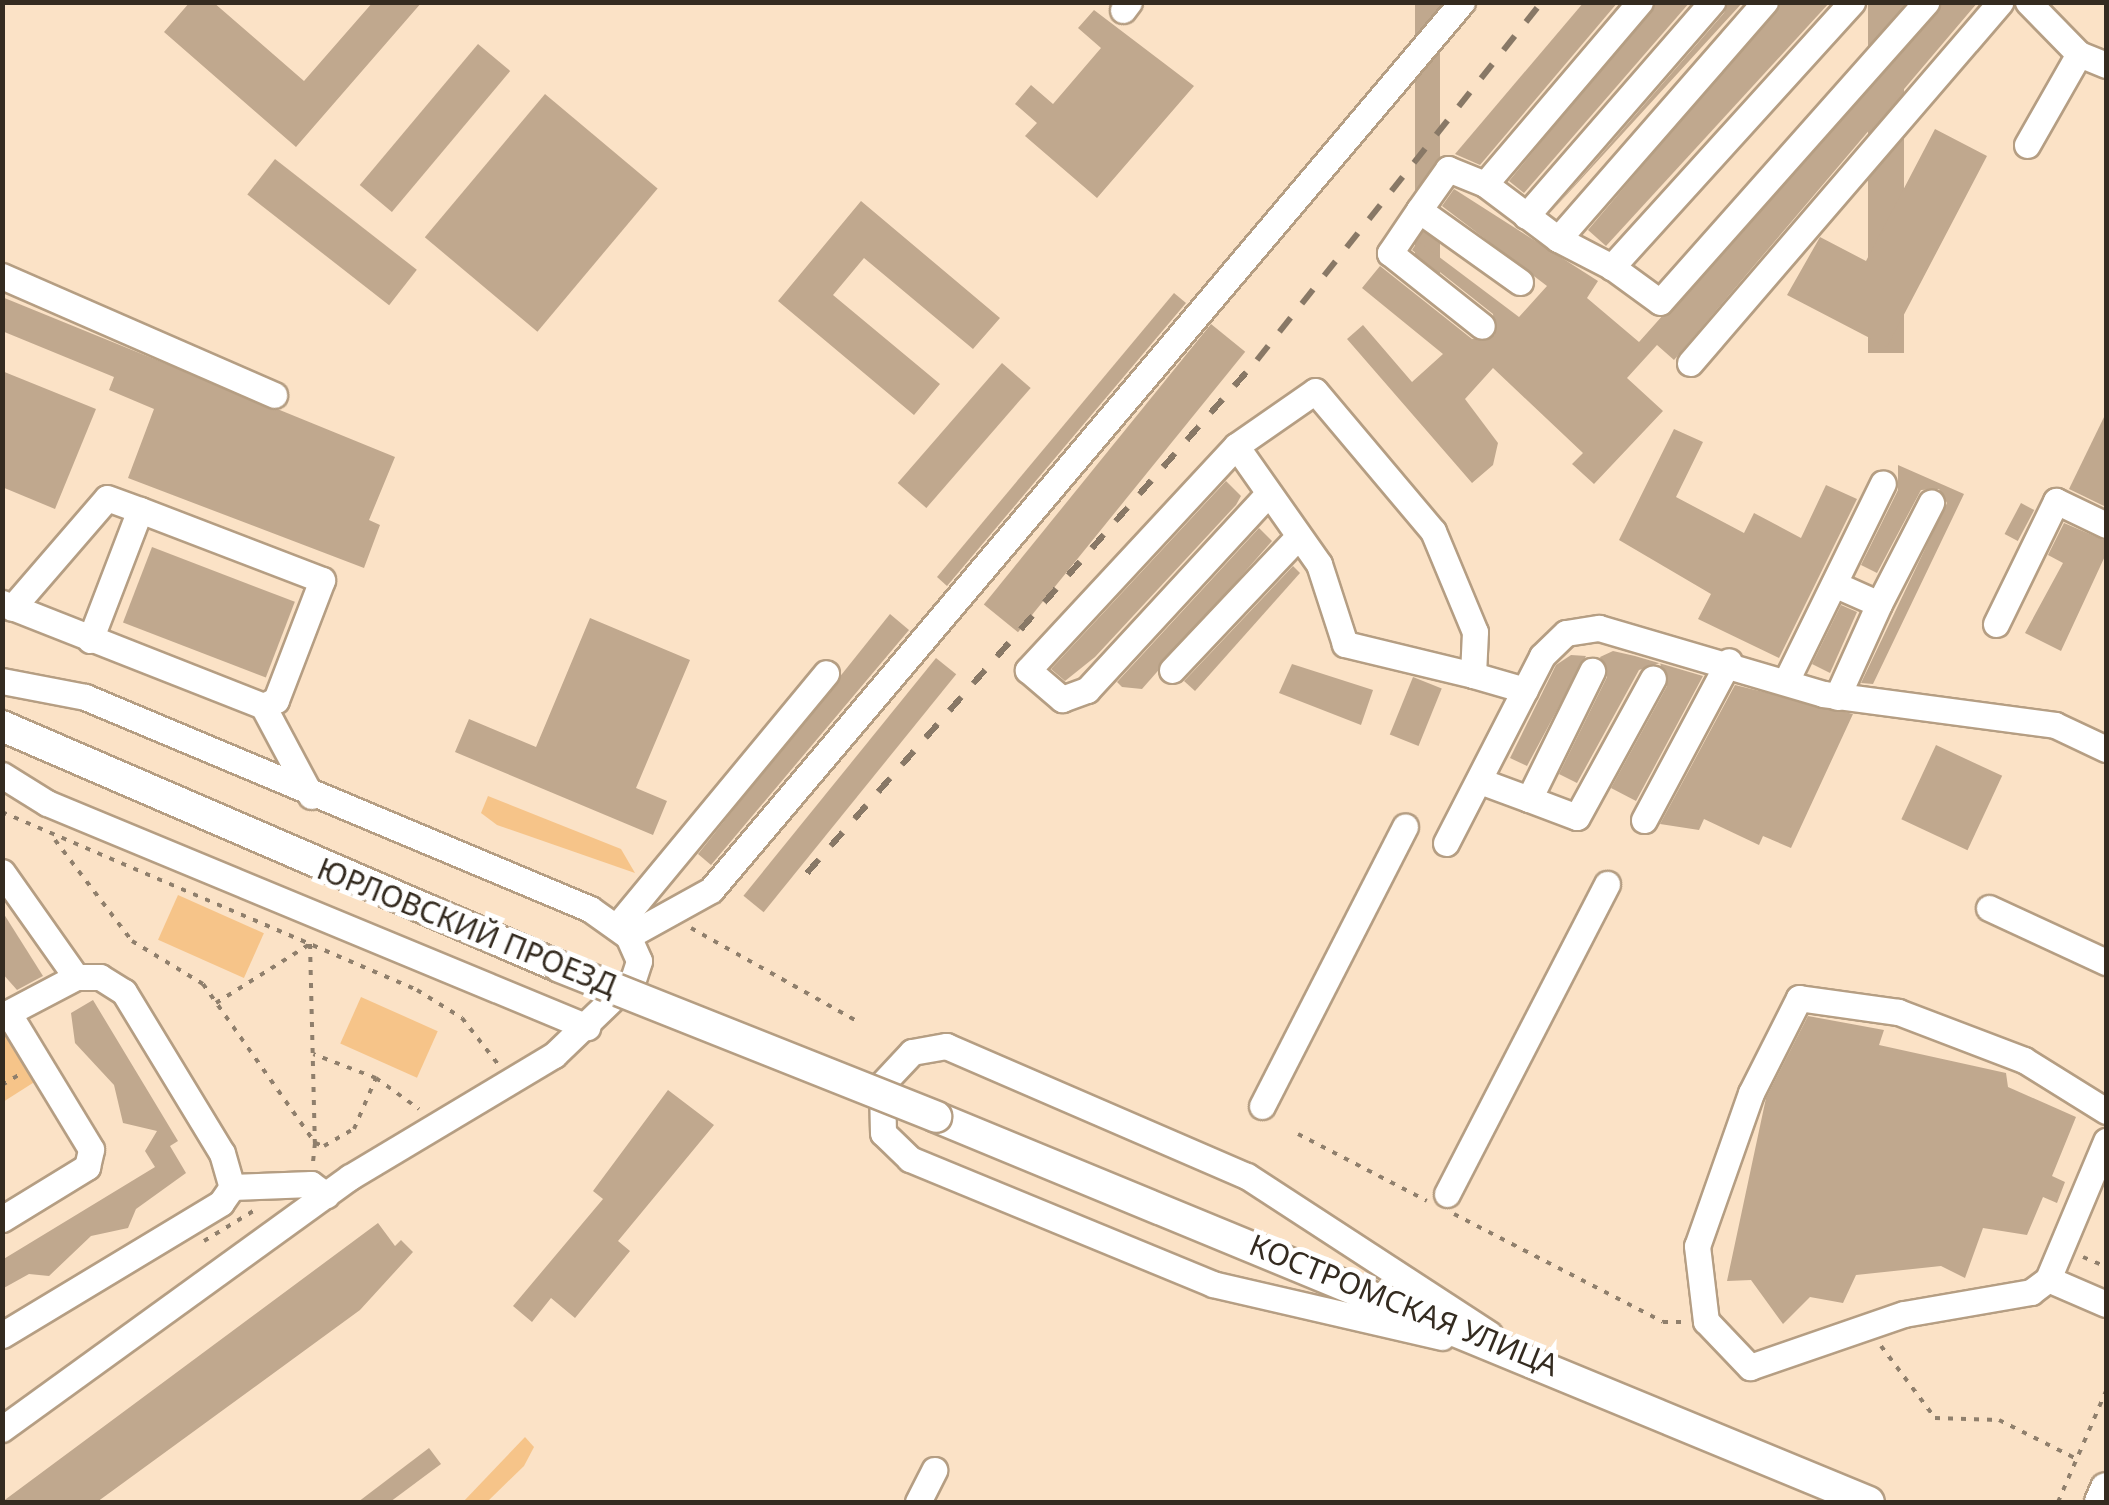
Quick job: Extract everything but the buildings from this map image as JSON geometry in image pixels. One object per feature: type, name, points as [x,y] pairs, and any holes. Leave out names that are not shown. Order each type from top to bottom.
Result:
[{"type":"main road","name":"ЮРЛОВСКИЙ ПРОЕЗД","points":[[2,726],[560,966],[936,1117]]},
{"type":"main road","name":"КОСТРОМСКАЯ УЛИЦА","points":[[936,1117],[1584,1378],[1869,1502]]},
{"type":"main road","points":[[2100,1502],[2106,1488]]},
{"type":"street","points":[[622,931],[712,890],[1462,2]]},
{"type":"street","points":[[1485,184],[1640,2]]},
{"type":"street","points":[[1526,216],[1712,2]]},
{"type":"street","points":[[1558,240],[1765,2]]},
{"type":"street","points":[[1612,266],[1852,2]]},
{"type":"street","points":[[1482,326],[1390,253],[1448,169],[1485,184],[1558,240],[1612,266],[1660,302],[1926,2]]},
{"type":"street","points":[[1690,363],[2000,2]]},
{"type":"street","points":[[2028,2],[2079,54],[2106,65]]},
{"type":"street","points":[[2026,145],[2079,54]]},
{"type":"street","points":[[1419,210],[1520,282]]},
{"type":"street","points":[[2,276],[274,396]]},
{"type":"street","points":[[1264,498],[1087,690],[1062,699],[1028,670],[1236,446],[1315,390],[1433,531],[1475,632],[1473,675]]},
{"type":"street","points":[[1236,446],[1264,498],[1319,564],[1345,644],[1525,690]]},
{"type":"street","points":[[1786,681],[1883,483]]},
{"type":"street","points":[[263,706],[276,700],[322,580],[107,498],[7,605],[263,706],[311,796]]},
{"type":"street","points":[[1996,624],[2056,501],[2106,525]]},
{"type":"street","points":[[1837,697],[1878,604],[1931,503]]},
{"type":"street","points":[[90,640],[140,510]]},
{"type":"street","points":[[1172,670],[1297,538]]},
{"type":"street","points":[[1834,584],[1878,604]]},
{"type":"street","points":[[1446,843],[1525,690],[1566,633],[1599,628],[1729,661],[1837,697],[2055,725],[2106,750]]},
{"type":"street","points":[[1644,820],[1729,661]]},
{"type":"street","points":[[1528,800],[1592,671]]},
{"type":"street","points":[[622,931],[826,673]]},
{"type":"street","points":[[1480,781],[1577,818],[1653,678]]},
{"type":"street","points":[[2,681],[86,697],[622,931],[640,961],[633,979],[587,1027],[319,1189],[2,1429]]},
{"type":"street","points":[[2,775],[47,803],[587,1027]]},
{"type":"street","points":[[1262,1106],[1405,827]]},
{"type":"street","points":[[2,872],[76,977]]},
{"type":"street","points":[[1447,1194],[1607,884]]},
{"type":"street","points":[[1988,908],[2106,962]]},
{"type":"street","points":[[2,1218],[88,1167],[91,1150],[6,1016],[76,977],[100,977],[124,992],[230,1169],[232,1187],[221,1204],[2,1335]]},
{"type":"street","points":[[2106,1110],[2024,1060],[1898,1012],[1799,998],[1751,1093],[1697,1246],[1706,1321],[1750,1367],[1904,1314],[1981,1306],[2048,1279],[2106,1141]]},
{"type":"street","points":[[1520,1352],[1372,1266],[1246,1176],[946,1046],[912,1052],[882,1084],[883,1134],[944,1174],[1213,1284],[1584,1378]]},
{"type":"street","points":[[232,1187],[319,1189]]},
{"type":"street","points":[[2048,1279],[2106,1304]]},
{"type":"street","points":[[918,1502],[934,1470]]},
{"type":"path","points":[[2,812],[446,1006],[498,1064]]},
{"type":"path","points":[[52,836],[132,940],[187,972],[216,1003],[316,1143]]},
{"type":"path","points":[[683,924],[857,1021]]},
{"type":"path","points":[[216,1003],[310,944]]},
{"type":"path","points":[[310,944],[319,1189]]},
{"type":"path","points":[[313,1054],[406,1091],[426,1119]]},
{"type":"path","points":[[316,1143],[354,1129],[376,1078]]},
{"type":"path","points":[[1298,1134],[1663,1322],[1706,1321]]},
{"type":"path","points":[[2062,1247],[2106,1267]]},
{"type":"path","points":[[1868,1328],[1935,1418],[1999,1420],[2076,1459]]},
{"type":"path","points":[[2058,1502],[2106,1391]]},
{"type":"shaded area","points":[[488,796],[621,849],[635,873],[497,825],[481,813]]},
{"type":"shaded area","points":[[178,895],[264,933],[244,978],[158,940]]},
{"type":"shaded area","points":[[361,997],[438,1031],[417,1078],[340,1044]]},
{"type":"shaded area","points":[[3,1031],[36,1081],[3,1102]]},
{"type":"shaded area","points":[[525,1437],[534,1447],[524,1466],[487,1502],[463,1502]]},
{"type":"railway","points":[[807,873],[1257,360],[1542,2]]}]
